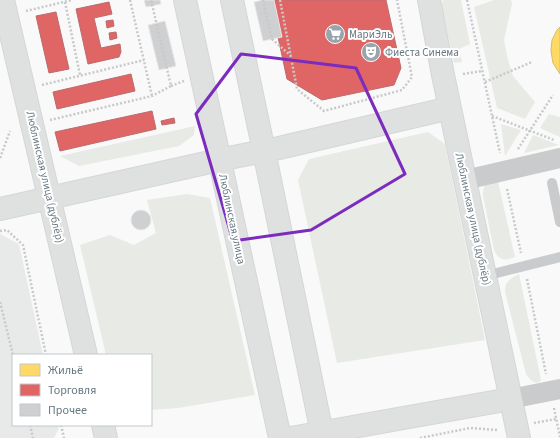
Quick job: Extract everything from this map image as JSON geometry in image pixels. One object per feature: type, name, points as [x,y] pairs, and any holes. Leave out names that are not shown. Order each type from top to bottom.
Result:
[{"type":"street","name":"Люблинская улица (дублёр)","points":[[3,0],[86,354]]},
{"type":"street","name":"Люблинская улица","points":[[185,0],[280,438]]},
{"type":"street","points":[[232,0],[323,435]]},
{"type":"street","name":"Люблинская улица (дублёр)","points":[[429,0],[443,75],[510,399],[525,431]]},
{"type":"street","points":[[0,209],[264,151],[450,108]]},
{"type":"street","points":[[465,180],[502,164],[560,158]]},
{"type":"street","points":[[291,438],[323,435],[510,399],[557,398]]},
{"type":"street","points":[[102,426],[106,438]]},
{"type":"lane","points":[[552,183],[560,222]]},
{"type":"lane","points":[[485,276],[560,257]]},
{"type":"path","points":[[26,11],[72,0]]},
{"type":"path","points":[[130,0],[152,96]]},
{"type":"path","points":[[44,122],[152,96],[172,86],[151,0]]},
{"type":"path","points":[[263,0],[272,39],[291,57]]},
{"type":"path","points":[[280,0],[297,89],[324,111],[402,90],[412,76],[397,0]]},
{"type":"path","points":[[467,0],[502,164]]},
{"type":"path","points":[[65,2],[80,75]]},
{"type":"path","points":[[44,92],[42,85],[144,60]]},
{"type":"path","points":[[484,82],[532,62]]},
{"type":"path","points":[[457,74],[482,71]]},
{"type":"path","points":[[502,164],[530,131],[554,95]]},
{"type":"path","points":[[49,113],[51,120]]},
{"type":"path","points":[[492,116],[560,142]]},
{"type":"path","points":[[0,158],[10,131]]},
{"type":"path","points":[[0,231],[7,230],[23,245],[46,354]]},
{"type":"path","points":[[0,304],[12,354]]},
{"type":"path","points":[[557,398],[556,419],[560,437]]},
{"type":"path","points":[[525,431],[556,419]]},
{"type":"path","points":[[30,426],[33,438]]},
{"type":"path","points":[[61,426],[64,438]]},
{"type":"path","points":[[420,438],[470,428],[497,430]]},
{"type":"highlighted area","points":[[241,54],[356,68],[405,174],[311,230],[233,241],[196,114]]},
{"type":"shaded area","points":[[443,0],[461,0],[470,44],[459,49],[462,62],[454,63],[441,6]]},
{"type":"shaded area","points":[[494,0],[511,0],[512,4],[504,40],[508,60],[513,76],[535,102],[525,119],[497,108],[474,7]]},
{"type":"shaded area","points":[[549,114],[560,117],[560,137],[540,128]]},
{"type":"shaded area","points":[[501,124],[521,130],[505,156]]},
{"type":"shaded area","points":[[195,126],[194,135],[179,146],[79,166],[60,156]]},
{"type":"shaded area","points":[[428,132],[445,144],[485,340],[337,363],[298,180],[309,159]]},
{"type":"shaded area","points":[[533,135],[559,145],[524,153]]},
{"type":"shaded area","points":[[497,177],[515,257],[508,259],[500,258],[494,250],[483,196],[486,184]]},
{"type":"shaded area","points":[[187,194],[210,198],[255,395],[178,408],[152,410],[152,354],[106,354],[80,245],[110,235],[134,245],[156,233],[147,200]]},
{"type":"shaded area","points":[[0,234],[19,244],[43,354],[12,354],[12,426],[58,426],[59,428],[54,438],[0,438]]},
{"type":"shaded area","points":[[519,274],[541,380],[537,383],[531,380],[526,374],[505,292],[506,285],[509,281]]},
{"type":"building: Жильё","points":[[560,27],[560,74],[553,63],[551,51],[552,40]]},
{"type":"building: Торговля","name":"МариЭль","points":[[270,0],[386,0],[401,68],[394,85],[322,100],[287,79]]},
{"type":"building: Торговля","points":[[109,2],[112,14],[94,18],[101,48],[120,44],[121,52],[119,57],[88,64],[76,9]]},
{"type":"building: Торговля","points":[[56,12],[69,69],[49,73],[36,16]]},
{"type":"building: Торговля","points":[[113,20],[114,26],[107,28],[106,21]]},
{"type":"building: Торговля","points":[[116,32],[117,38],[110,40],[109,33]]},
{"type":"building: Торговля","points":[[131,74],[135,91],[57,109],[53,92]]},
{"type":"building: Торговля","points":[[152,111],[156,129],[60,151],[55,132]]},
{"type":"building: Торговля","points":[[174,118],[175,123],[162,125],[161,121]]},
{"type":"building: Прочее","points":[[144,0],[160,0],[161,4],[146,7]]},
{"type":"building: Прочее","points":[[274,0],[282,37],[263,41],[254,2]]},
{"type":"building: Прочее","points":[[165,21],[176,66],[159,70],[148,25]]},
{"type":"building: Прочее","points":[[141,210],[148,213],[151,220],[148,227],[141,230],[134,227],[131,220],[134,213]]},
{"type":"place","name":"МариЭль","points":[[335,34]]},
{"type":"place","name":"Фиеста Синема","points":[[371,52]]}]
